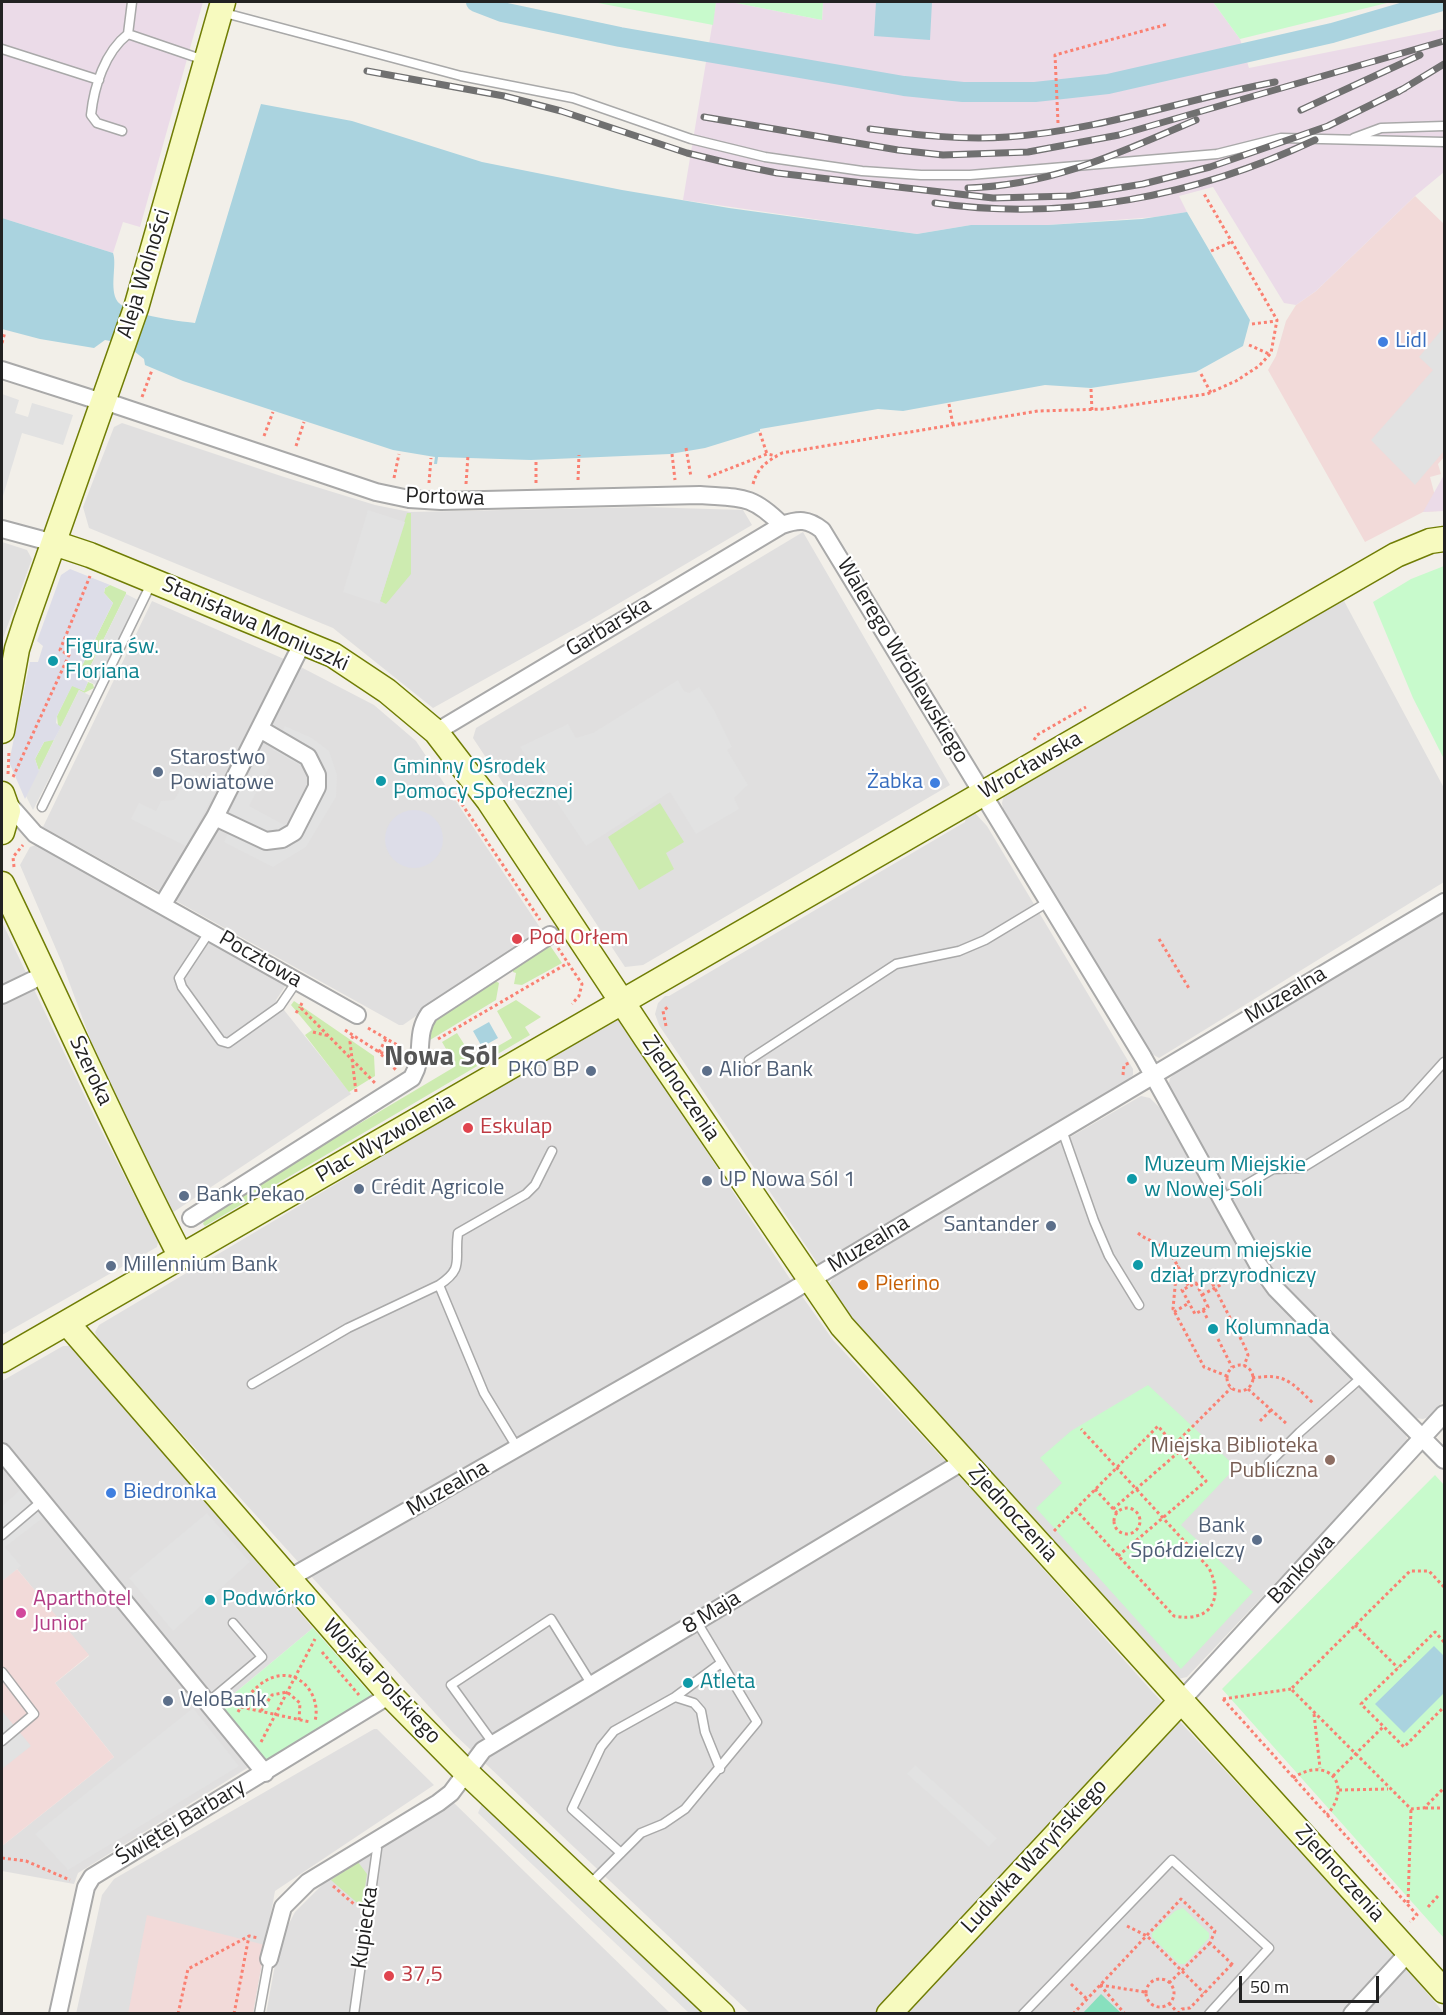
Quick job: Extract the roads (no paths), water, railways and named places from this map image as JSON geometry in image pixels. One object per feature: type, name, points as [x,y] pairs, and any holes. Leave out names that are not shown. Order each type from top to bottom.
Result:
[{"type":"street","name":"Aleja Wolności","points":[[17,649],[122,349],[222,7]]},
{"type":"street","points":[[2,369],[96,400]]},
{"type":"street","name":"Portowa","points":[[113,404],[376,492],[409,499],[441,501],[700,495],[749,500],[762,505],[782,525]]},
{"type":"street","name":"Walerego Wróblewskiego","points":[[782,525],[797,520],[811,521],[822,530],[1154,1076],[1257,1263],[1276,1289],[1444,1460]]},
{"type":"street","name":"Garbarska","points":[[436,732],[782,525]]},
{"type":"street","points":[[2,529],[54,543]]},
{"type":"street","name":"Wrocławska","points":[[622,1003],[1396,555],[1430,541],[1444,539]]},
{"type":"street","name":"Stanisława Moniuszki","points":[[54,543],[153,580],[303,642],[350,664],[436,732],[489,801],[622,1003]]},
{"type":"street","points":[[163,904],[214,817],[303,642]]},
{"type":"street","points":[[2,681],[17,649]]},
{"type":"street","points":[[2,731],[17,649]]},
{"type":"street","points":[[214,817],[267,841],[274,841],[294,832],[317,787],[317,775],[308,757],[260,729]]},
{"type":"street","points":[[2,832],[7,821],[6,793]]},
{"type":"street","name":"Pocztowa","points":[[6,793],[35,834],[357,1015]]},
{"type":"street","points":[[2,837],[18,833],[35,834]]},
{"type":"street","name":"Szeroka","points":[[2,884],[46,975],[90,1076],[181,1257]]},
{"type":"street","name":"Muzealna","points":[[288,1580],[809,1280],[1444,902]]},
{"type":"street","points":[[191,1218],[412,1078],[420,1063],[423,1023],[429,1014],[550,935]]},
{"type":"street","points":[[2,995],[33,980]]},
{"type":"street","name":"Plac Wyzwolenia","points":[[2,1360],[622,1003]]},
{"type":"street","name":"Zjednoczenia","points":[[622,1003],[842,1326],[1444,1991]]},
{"type":"street","name":"Wojska Polskiego","points":[[66,1323],[390,1695],[465,1771],[722,2013]]},
{"type":"street","name":"Bankowa","points":[[1181,1701],[1444,1414]]},
{"type":"street","points":[[2,1452],[265,1773]]},
{"type":"street","name":"8 Maja","points":[[465,1771],[483,1750],[493,1743],[964,1461]]},
{"type":"street","name":"Świętej Barbary","points":[[58,2013],[86,1887],[99,1872],[390,1695]]},
{"type":"street","name":"Ludwika Waryńskiego","points":[[889,2013],[1181,1701]]},
{"type":"street","name":"Kupiecka","points":[[269,1959],[283,1907],[308,1882],[438,1803],[451,1793],[465,1771]]},
{"type":"street","points":[[1352,2013],[1409,1952]]},
{"type":"lane","points":[[122,131],[97,123],[92,115],[99,80],[113,45],[128,34],[132,2]]},
{"type":"lane","points":[[222,7],[461,76],[573,98],[691,139],[765,157],[862,171],[921,175],[970,175],[1217,154],[1281,138],[1444,142]]},
{"type":"lane","points":[[128,34],[208,61]]},
{"type":"lane","points":[[2,49],[99,80]]},
{"type":"lane","points":[[1348,140],[1381,128],[1444,126]]},
{"type":"lane","points":[[42,807],[153,580]]},
{"type":"lane","points":[[749,1060],[896,964],[959,951],[985,940],[1048,902]]},
{"type":"lane","points":[[210,931],[179,978],[182,987],[221,1041],[228,1043],[280,1006],[297,981]]},
{"type":"lane","points":[[1222,1198],[1273,1169],[1302,1168],[1406,1104],[1444,1062]]},
{"type":"lane","points":[[1062,1130],[1094,1221],[1109,1256],[1138,1305]]},
{"type":"lane","points":[[252,1384],[348,1328],[439,1286],[454,1275],[459,1262],[459,1233],[526,1194],[536,1185],[552,1151]]},
{"type":"lane","points":[[439,1286],[484,1393],[518,1449]]},
{"type":"lane","points":[[1269,1463],[1362,1377]]},
{"type":"lane","points":[[2,1535],[42,1501]]},
{"type":"lane","points":[[493,1743],[451,1685],[551,1619],[592,1685]]},
{"type":"lane","points":[[587,1887],[641,1833],[663,1824],[685,1809],[757,1722],[697,1622]]},
{"type":"lane","points":[[207,1703],[262,1657],[233,1623]]},
{"type":"lane","points":[[621,1853],[572,1809],[601,1747],[614,1731],[675,1697],[721,1663]]},
{"type":"lane","points":[[2,1672],[34,1714],[2,1741]]},
{"type":"lane","points":[[675,1697],[694,1703],[701,1711],[705,1732],[720,1769]]},
{"type":"lane","name":"Kupiecka","points":[[354,2013],[377,1849],[375,1843]]},
{"type":"lane","points":[[1023,2013],[1172,1860],[1269,1948],[1209,2013]]},
{"type":"lane","name":"Kupiecka","points":[[259,2013],[269,1959]]},
{"type":"water","points":[[876,2],[932,2],[930,40],[874,36]]},
{"type":"water","points":[[261,104],[352,121],[482,162],[622,190],[729,208],[917,234],[971,225],[1048,225],[1142,219],[1187,212],[1250,320],[1243,346],[1196,372],[1091,388],[1045,385],[903,411],[878,409],[760,429],[760,431],[705,448],[670,454],[531,460],[438,457],[437,464],[434,464],[435,457],[393,450],[183,381],[145,365],[144,359],[125,344],[105,340],[94,348],[40,339],[2,329],[2,218],[113,253],[114,293],[121,305],[152,316],[195,323]]},
{"type":"water","points":[[489,1022],[498,1038],[482,1047],[473,1031]]},
{"type":"water","points":[[1434,1646],[1444,1656],[1444,1693],[1404,1733],[1375,1704]]},
{"type":"waterway","points":[[476,2],[502,12],[620,37],[904,86],[963,92],[1035,92],[1108,84],[1332,33],[1439,2]]},
{"type":"railway","points":[[704,117],[898,150],[943,155],[1028,152],[1119,135],[1444,41]]},
{"type":"railway","points":[[1301,110],[1420,55]]},
{"type":"railway","points":[[1398,92],[1444,64]]},
{"type":"railway","points":[[367,71],[504,96],[561,111],[687,153],[777,173],[993,198],[1071,196],[1143,184],[1210,167],[1328,126],[1405,88]]},
{"type":"railway","points":[[870,129],[973,138],[1041,134],[1108,121],[1275,82]]},
{"type":"railway","points":[[968,188],[999,186],[1057,174],[1112,155],[1196,120]]},
{"type":"railway","points":[[935,203],[984,208],[1033,209],[1130,200],[1177,190],[1224,176],[1270,160],[1315,140]]},
{"type":"place","name":"Lidl","points":[[1383,342]]},
{"type":"place","name":"Figura św. Floriana","points":[[53,661]]},
{"type":"place","name":"Starostwo Powiatowe","points":[[158,772]]},
{"type":"place","name":"Gminny Ośrodek Pomocy Społecznej","points":[[381,781]]},
{"type":"place","name":"Żabka","points":[[935,783]]},
{"type":"place","name":"Pod Orłem","points":[[517,939]]},
{"type":"place","name":"PKO BP","points":[[591,1071]]},
{"type":"place","name":"Alior Bank","points":[[707,1071]]},
{"type":"place","name":"Eskulap","points":[[468,1128]]},
{"type":"place","name":"Muzeum Miejskie w Nowej Soli","points":[[1132,1179]]},
{"type":"place","name":"UP Nowa Sól 1","points":[[707,1181]]},
{"type":"place","name":"Crédit Agricole","points":[[359,1189]]},
{"type":"place","name":"Bank Pekao","points":[[184,1196]]},
{"type":"place","name":"Santander","points":[[1051,1226]]},
{"type":"place","name":"Muzeum miejskie dział przyrodniczy","points":[[1138,1265]]},
{"type":"place","name":"Millennium Bank","points":[[111,1266]]},
{"type":"place","name":"Pierino","points":[[863,1285]]},
{"type":"place","name":"Kolumnada","points":[[1213,1329]]},
{"type":"place","name":"Miejska Biblioteka Publiczna","points":[[1330,1460]]},
{"type":"place","name":"Biedronka","points":[[111,1493]]},
{"type":"place","name":"Bank Spółdzielczy","points":[[1257,1540]]},
{"type":"place","name":"Podwórko","points":[[210,1600]]},
{"type":"place","name":"Aparthotel Junior","points":[[21,1613]]},
{"type":"place","name":"Atleta","points":[[688,1683]]},
{"type":"place","name":"VeloBank","points":[[168,1701]]},
{"type":"place","name":"37,5","points":[[389,1976]]},
{"type":"district","name":"Nowa Sól","points":[[441,1058]]}]
